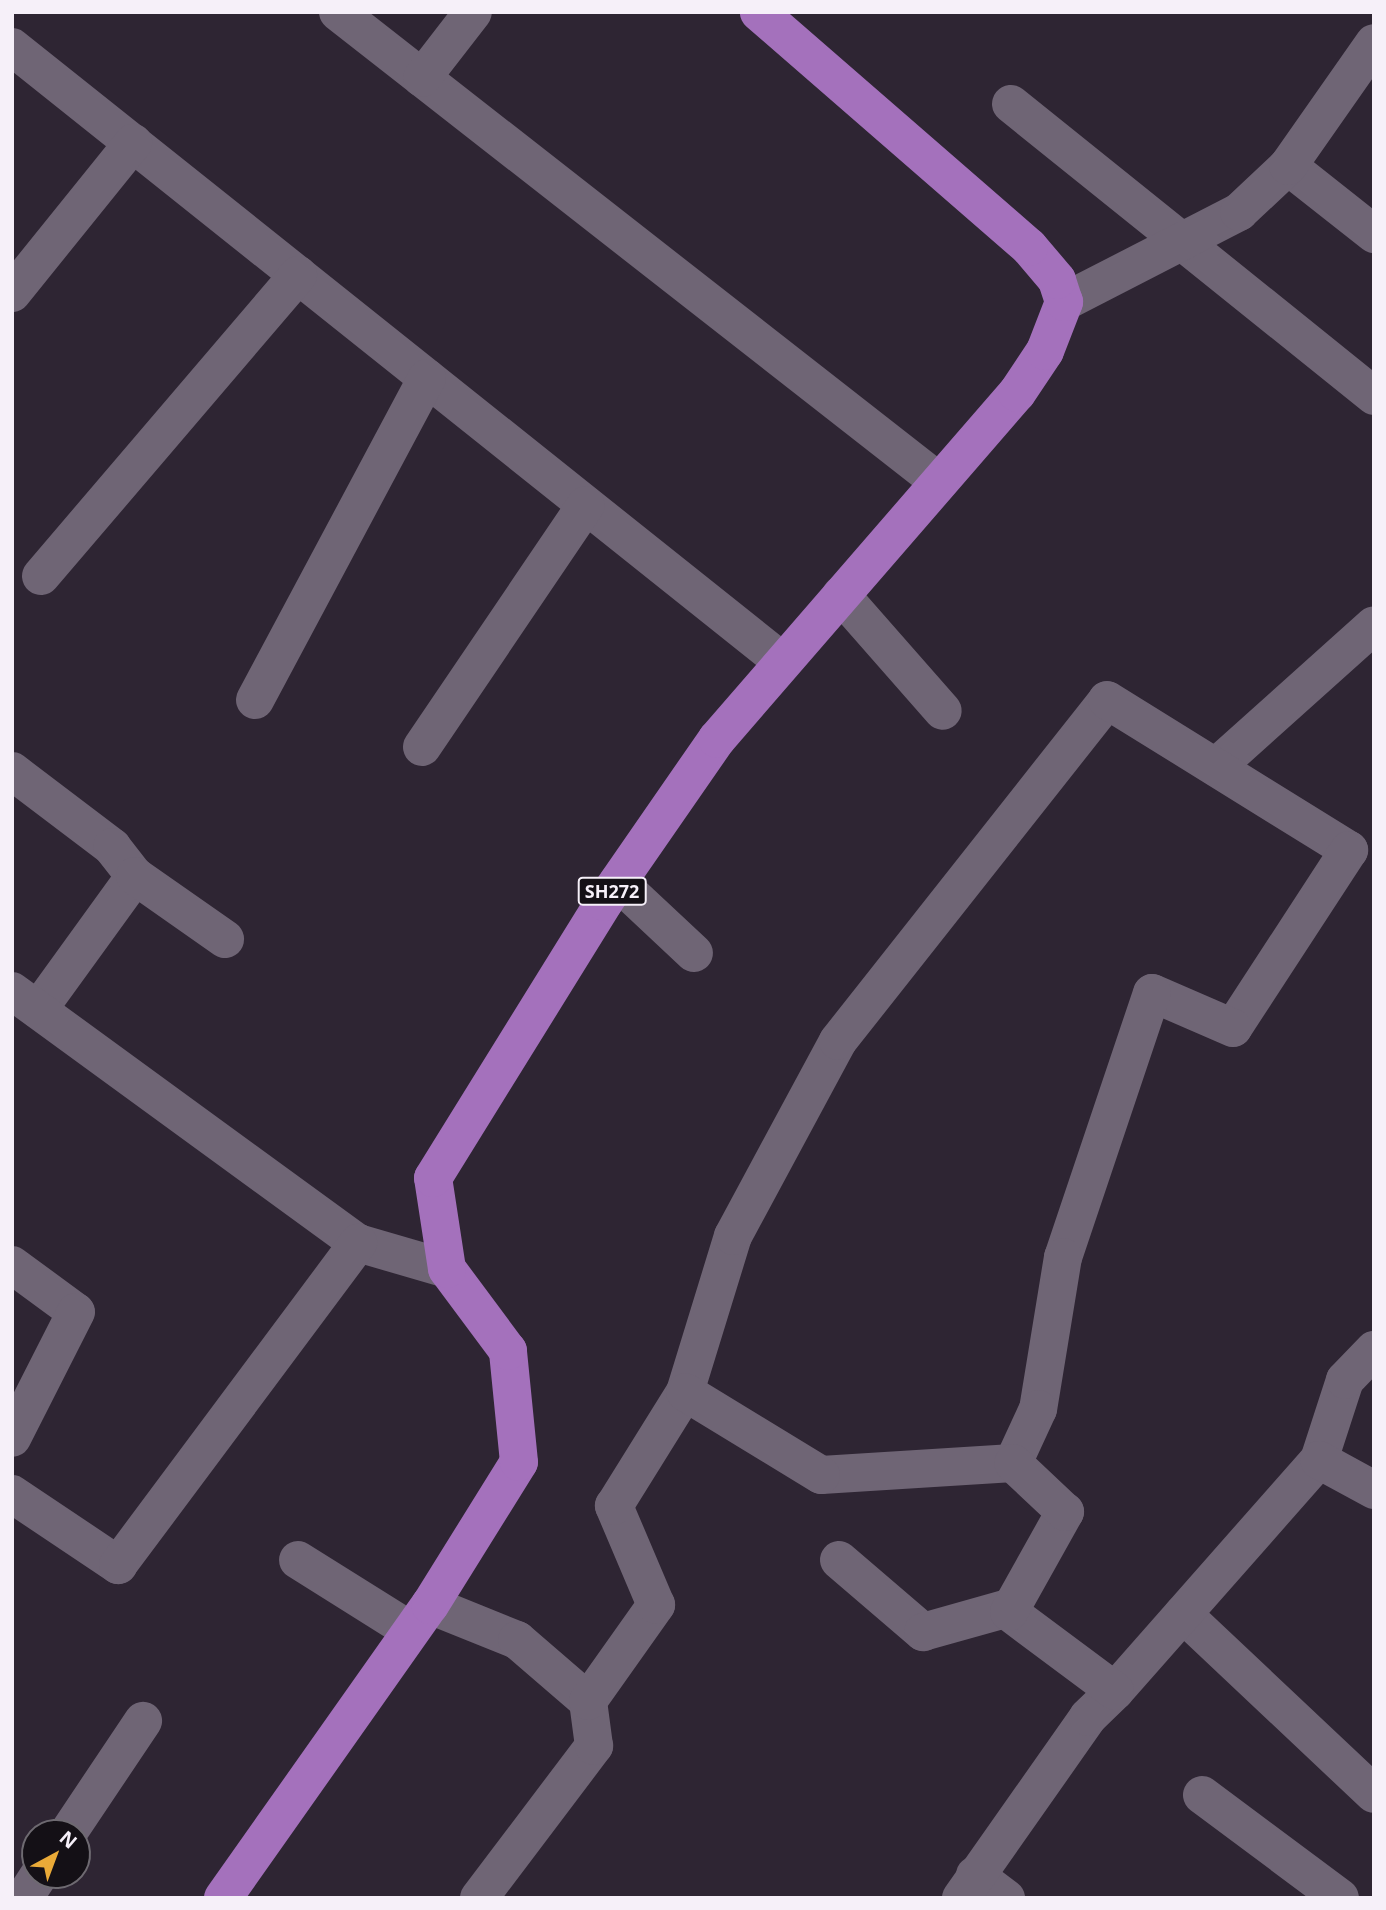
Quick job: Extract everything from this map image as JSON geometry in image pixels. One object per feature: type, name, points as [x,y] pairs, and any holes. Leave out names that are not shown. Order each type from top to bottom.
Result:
[{"type":"main road","points":[[759,12],[1029,247],[1056,280],[1064,302]]},
{"type":"main road","name":"SH272","points":[[223,1898],[420,1618],[519,1462],[508,1351],[447,1269],[433,1178],[618,882],[716,739],[1017,393],[1064,302]]},
{"type":"street","points":[[338,12],[939,482]]},
{"type":"street","points":[[422,78],[473,12]]},
{"type":"street","points":[[1064,302],[1181,246],[1239,212],[1288,166],[1374,43]]},
{"type":"street","points":[[12,47],[783,662]]},
{"type":"street","points":[[1011,104],[1181,246],[1374,396]]},
{"type":"street","points":[[12,293],[133,143]]},
{"type":"street","points":[[1288,166],[1374,234]]},
{"type":"street","points":[[41,576],[298,275]]},
{"type":"street","points":[[255,700],[427,379]]},
{"type":"street","points":[[422,747],[586,505]]},
{"type":"street","points":[[841,595],[943,710]]},
{"type":"street","points":[[1216,768],[1374,625]]},
{"type":"street","points":[[479,1898],[594,1746],[589,1701],[656,1605],[614,1506],[685,1392],[733,1236],[838,1041],[1107,700],[1216,768],[1361,841],[1233,1028],[1152,993],[1063,1257],[1038,1409],[1013,1463]]},
{"type":"street","points":[[12,771],[112,847],[135,876],[225,939]]},
{"type":"street","points":[[135,876],[25,1000],[358,1243],[447,1269]]},
{"type":"street","points":[[618,882],[694,953]]},
{"type":"street","points":[[12,1494],[118,1564],[358,1243]]},
{"type":"street","points":[[12,1265],[76,1312],[12,1438]]},
{"type":"street","points":[[1006,1898],[968,1886],[1088,1717],[1115,1691],[1319,1460],[1345,1380],[1374,1350]]},
{"type":"street","points":[[685,1392],[821,1475],[1013,1463],[1065,1512],[1009,1612],[1115,1691]]},
{"type":"street","points":[[1319,1460],[1374,1490]]},
{"type":"street","points":[[298,1560],[420,1618],[517,1640],[589,1701]]},
{"type":"street","points":[[839,1560],[923,1632],[1012,1607]]},
{"type":"street","points":[[1183,1614],[1374,1794]]},
{"type":"street","points":[[77,1819],[143,1721]]},
{"type":"street","points":[[1202,1795],[1323,1893]]}]
